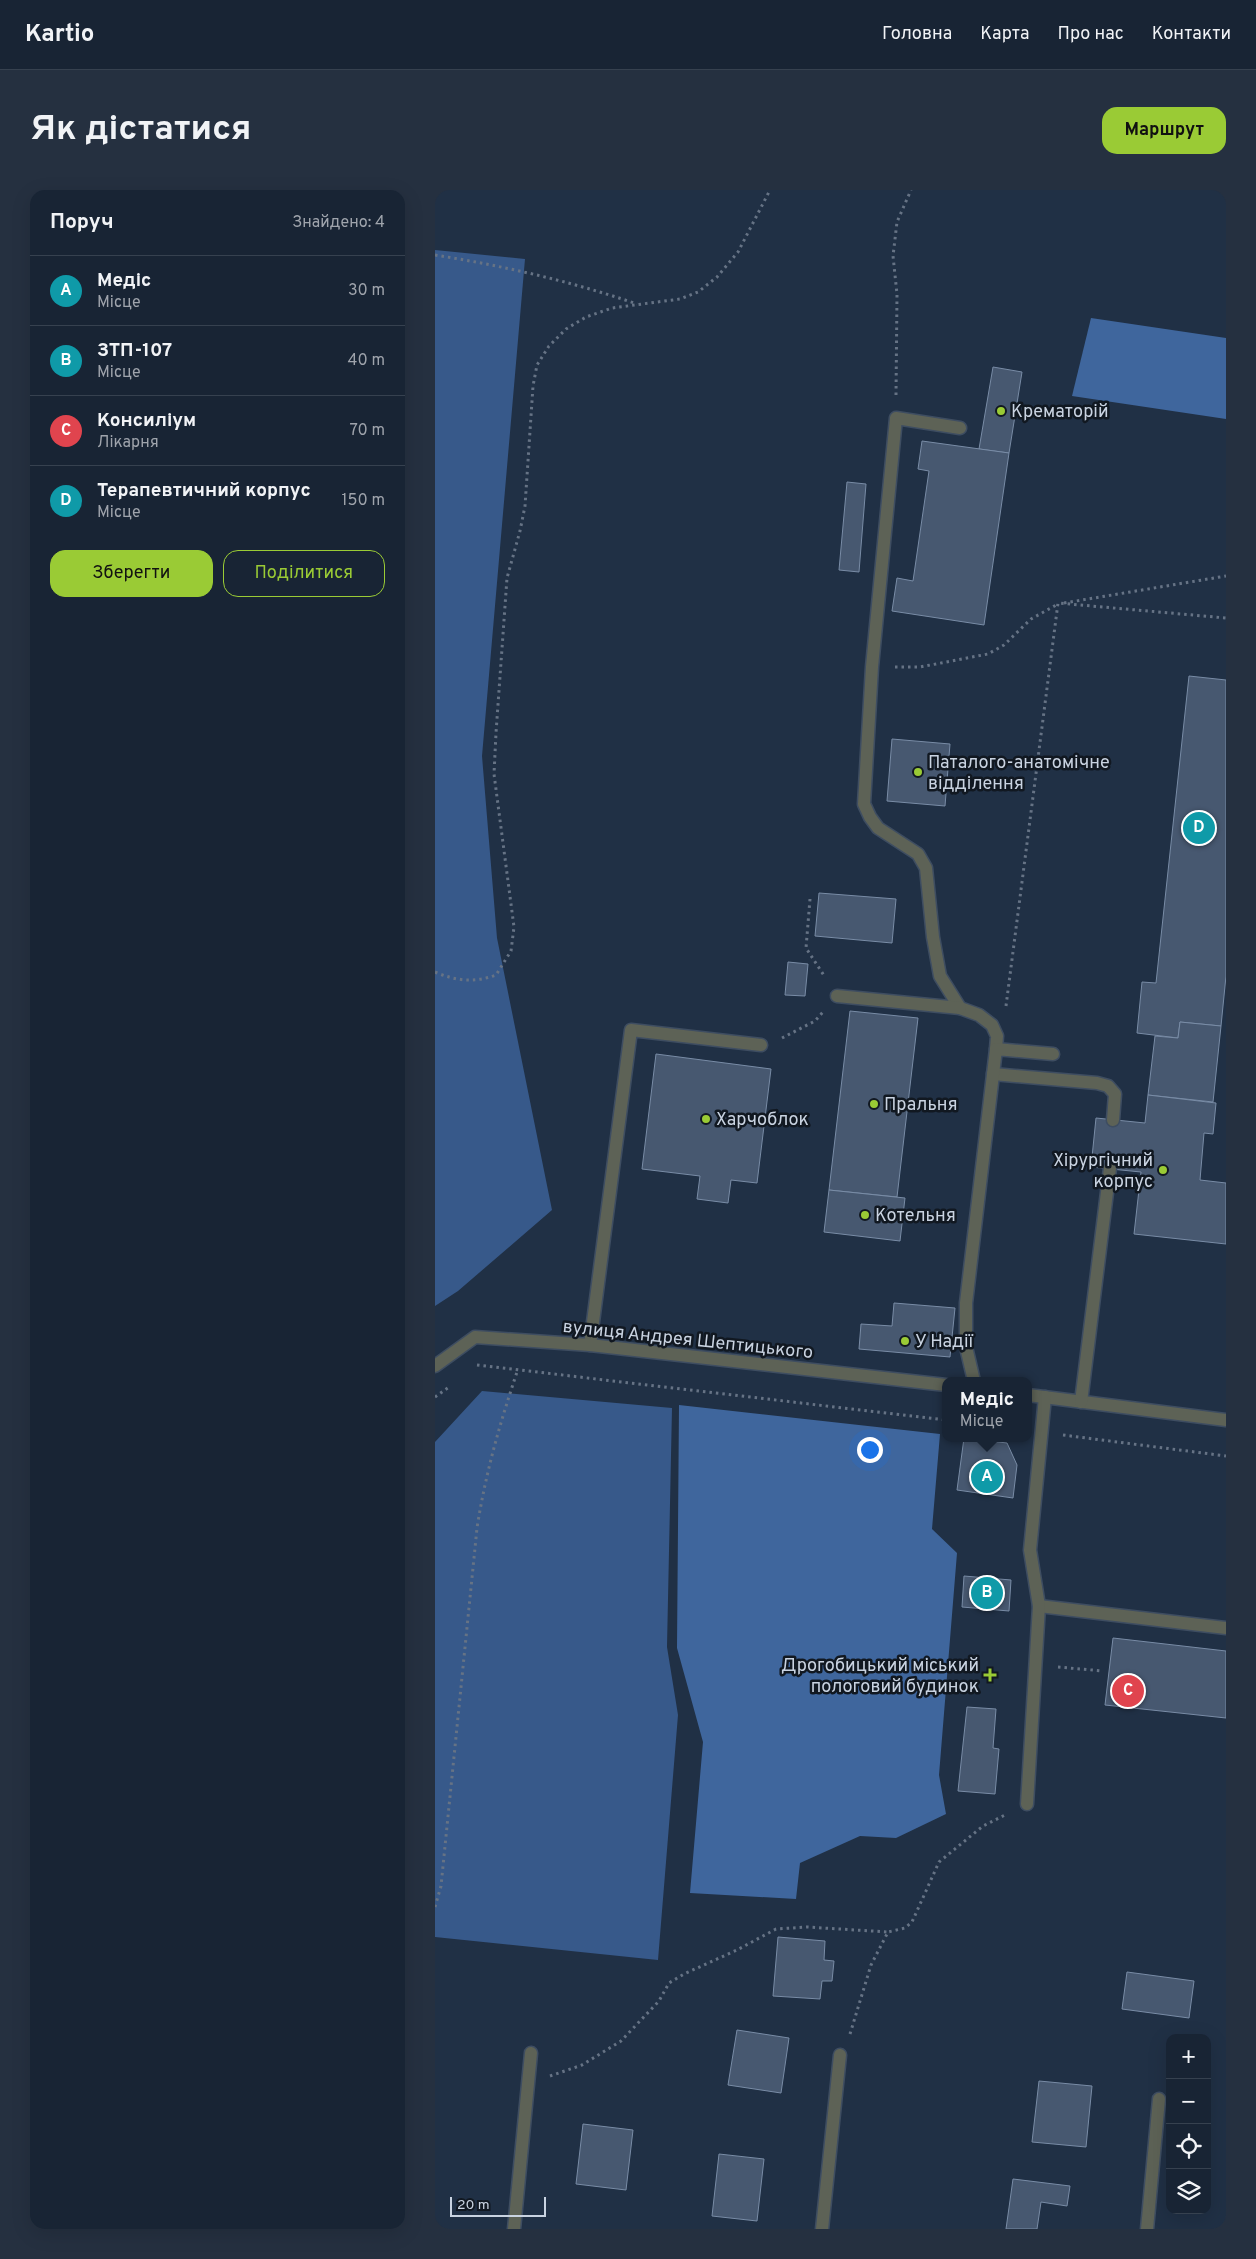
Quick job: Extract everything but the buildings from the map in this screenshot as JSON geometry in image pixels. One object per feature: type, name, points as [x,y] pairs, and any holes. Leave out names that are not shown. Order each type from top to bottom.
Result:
[{"type":"street","points":[[960,1008],[939,976],[926,868],[918,854],[878,828],[864,804],[872,668],[896,418],[961,428]]},
{"type":"street","points":[[837,996],[960,1008],[979,1015],[992,1026],[997,1036],[966,1303],[966,1347],[973,1377]]},
{"type":"street","points":[[590,1345],[631,1030],[761,1045]]},
{"type":"street","points":[[996,1049],[1053,1054]]},
{"type":"street","points":[[993,1074],[1097,1083],[1108,1086],[1115,1094],[1113,1120]]},
{"type":"street","points":[[1081,1402],[1110,1168]]},
{"type":"street","name":"вулиця Андрея Шептицького","points":[[435,1366],[475,1336],[590,1345],[942,1385]]},
{"type":"street","points":[[1032,1395],[1226,1420]]},
{"type":"street","points":[[1027,1804],[1039,1606],[1030,1550],[1045,1397]]},
{"type":"street","points":[[1039,1606],[1226,1628]]},
{"type":"street","points":[[514,2229],[531,2052]]},
{"type":"street","points":[[822,2229],[840,2055]]},
{"type":"street","points":[[1147,2229],[1159,2099]]},
{"type":"path","points":[[435,972],[462,980],[480,981],[496,975],[511,951],[514,927],[494,774],[507,578],[525,506],[533,386],[537,365],[549,346],[560,335],[585,317],[612,308],[680,299],[698,292],[717,277],[738,252],[770,190]]},
{"type":"path","points":[[896,418],[898,331],[893,256],[897,222],[911,190]]},
{"type":"path","points":[[435,255],[485,262],[544,275],[585,286],[639,305]]},
{"type":"path","points":[[872,668],[920,668],[988,654],[1004,645],[1031,620],[1058,604],[1226,576]]},
{"type":"path","points":[[1058,604],[1226,618]]},
{"type":"path","points":[[995,1031],[1004,1021],[1058,604]]},
{"type":"path","points":[[761,1045],[790,1035],[815,1021],[837,996],[806,948],[810,898]]},
{"type":"path","points":[[471,1370],[478,1364],[518,1368],[942,1420]]},
{"type":"path","points":[[435,1907],[441,1886],[464,1650],[484,1482],[496,1435],[518,1368]]},
{"type":"path","points":[[435,1397],[449,1386]]},
{"type":"path","points":[[1041,1432],[1226,1456]]},
{"type":"path","points":[[1035,1665],[1103,1671]]},
{"type":"path","points":[[528,2083],[582,2065],[607,2050],[621,2041],[635,2028],[659,2001],[669,1983],[776,1929],[807,1927],[888,1932],[905,1928],[912,1922],[939,1862],[961,1842],[983,1826],[1027,1804]]},
{"type":"path","points":[[840,2055],[854,2024],[871,1965],[888,1932]]},
{"type":"shaded area","points":[[435,250],[525,259],[482,756],[497,938],[552,1210],[458,1291],[435,1306]]},
{"type":"shaded area","points":[[1091,318],[1226,338],[1226,419],[1072,396]]},
{"type":"shaded area","points":[[482,1391],[672,1408],[667,1647],[678,1715],[658,1960],[435,1937],[435,1442]]},
{"type":"shaded area","points":[[679,1405],[940,1434],[932,1529],[957,1553],[939,1775],[946,1814],[896,1838],[860,1836],[800,1863],[796,1899],[690,1893],[703,1742],[677,1648]]},
{"type":"place","name":"Крематорій","points":[[1001,411]]},
{"type":"place","name":"Паталого-анатомічне відділення","points":[[918,772]]},
{"type":"place","name":"Терапевтичний корпус","points":[[1199,828]]},
{"type":"place","name":"Пральня","points":[[874,1104]]},
{"type":"place","name":"Харчоблок","points":[[706,1119]]},
{"type":"place","name":"Хірургічний корпус","points":[[1163,1170]]},
{"type":"place","name":"Котельня","points":[[865,1215]]},
{"type":"place","name":"У Надії","points":[[905,1341]]},
{"type":"place","name":"Медіс","points":[[987,1477]]},
{"type":"place","name":"ЗТП-107","points":[[987,1593]]},
{"type":"place","name":"Дрогобицький міський пологовий будинок","points":[[990,1675]]},
{"type":"place","name":"Консиліум","points":[[1128,1691]]}]
